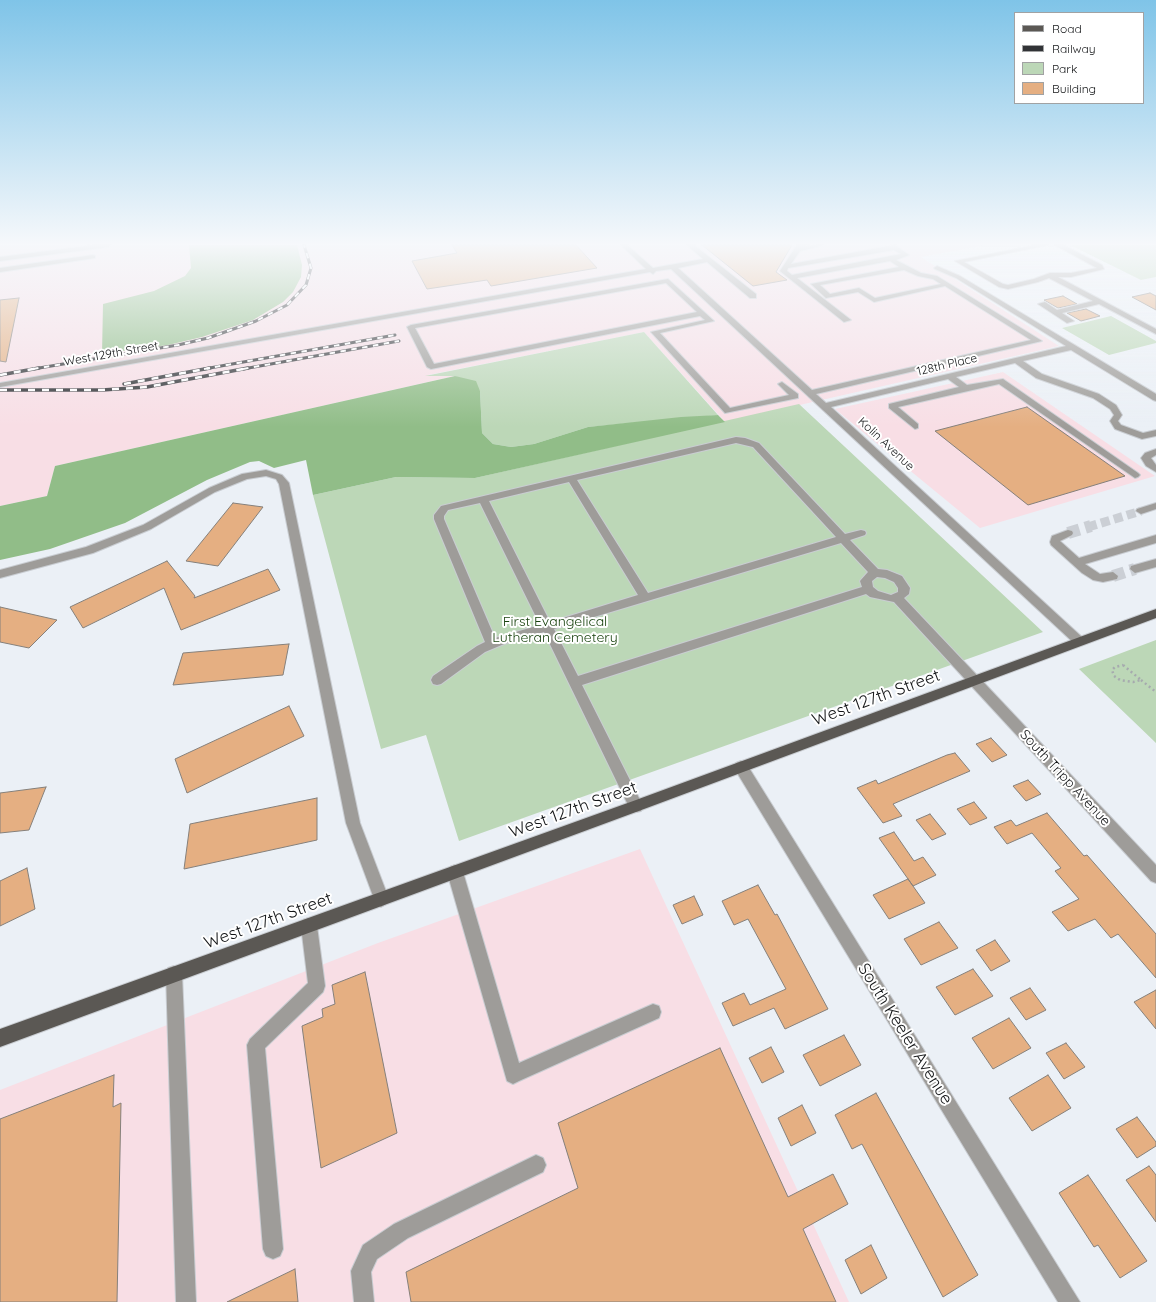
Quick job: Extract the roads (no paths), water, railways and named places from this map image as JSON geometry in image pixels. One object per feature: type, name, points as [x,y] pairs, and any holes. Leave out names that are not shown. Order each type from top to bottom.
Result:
[{"type":"main road","name":"West 127th Street","points":[[0,1038],[636,806],[1156,613]]},
{"type":"street","name":"West 129th Street","points":[[0,385],[456,306]]},
{"type":"street","points":[[411,327],[529,306]]},
{"type":"street","points":[[694,306],[710,321],[655,332],[728,411],[795,396],[782,384]]},
{"type":"street","name":"Kolin Avenue","points":[[716,306],[1079,641]]},
{"type":"street","points":[[828,306],[846,320]]},
{"type":"street","points":[[981,306],[1055,352]]},
{"type":"street","points":[[1005,306],[1156,398]]},
{"type":"street","points":[[1045,306],[1070,321]]},
{"type":"street","points":[[1056,312],[1083,306]]},
{"type":"street","points":[[1107,306],[1156,332]]},
{"type":"street","points":[[404,315],[431,366],[702,313]]},
{"type":"street","points":[[811,393],[1038,341]]},
{"type":"street","name":"128th Place","points":[[826,406],[1073,347]]},
{"type":"street","points":[[1017,361],[1039,376],[1083,391],[1113,407],[1118,415],[1114,421],[1118,427],[1142,436],[1156,433]]},
{"type":"street","points":[[950,377],[966,388]]},
{"type":"street","points":[[915,426],[892,406],[1000,381],[1135,475]]},
{"type":"street","points":[[492,644],[439,519],[439,515],[445,508],[736,440],[742,440],[756,445],[875,573],[892,576],[902,583],[904,592],[897,598],[881,598],[868,589],[866,581],[875,573]]},
{"type":"street","points":[[1156,452],[1148,455],[1146,458],[1149,464],[1156,468]]},
{"type":"street","points":[[0,574],[89,550],[147,527],[212,490],[245,476],[266,473],[279,477],[284,483],[353,823],[380,899]]},
{"type":"street","points":[[572,479],[645,597]]},
{"type":"street","points":[[484,500],[576,682],[636,806]]},
{"type":"street","points":[[1141,511],[1156,506]]},
{"type":"street","points":[[437,680],[465,660],[492,644],[860,533]]},
{"type":"street","points":[[1068,533],[1056,538],[1055,542],[1098,577],[1103,578],[1113,576]]},
{"type":"street","points":[[1078,562],[1156,539]]},
{"type":"street","points":[[1135,569],[1156,563]]},
{"type":"street","points":[[576,682],[868,589]]},
{"type":"street","name":"South Tripp Avenue","points":[[897,598],[1156,876]]},
{"type":"street","name":"South Keeler Avenue","points":[[741,767],[1070,1302]]},
{"type":"street","points":[[455,872],[513,1075],[653,1012]]},
{"type":"street","points":[[273,1249],[256,1045],[317,986],[309,926]]},
{"type":"street","points":[[174,974],[186,1302]]},
{"type":"street","points":[[364,1302],[361,1271],[370,1252],[402,1231],[536,1165]]},
{"type":"tunnel","points":[[1088,527],[1141,511]]},
{"type":"tunnel","points":[[1068,533],[1091,526]]},
{"type":"tunnel","points":[[1113,576],[1135,569]]},
{"type":"railway","points":[[39,368],[178,345],[208,338],[256,321],[286,306]]},
{"type":"railway","points":[[204,369],[395,335]]},
{"type":"railway","points":[[243,369],[399,341]]},
{"type":"railway","points":[[0,375],[39,368]]},
{"type":"railway","points":[[33,369],[39,368]]},
{"type":"railway","points":[[124,384],[210,368]]},
{"type":"railway","points":[[0,390],[102,390],[147,387],[248,368]]},
{"type":"park label","name":"First Evangelical Lutheran Cemetery","points":[[555,630]]}]
